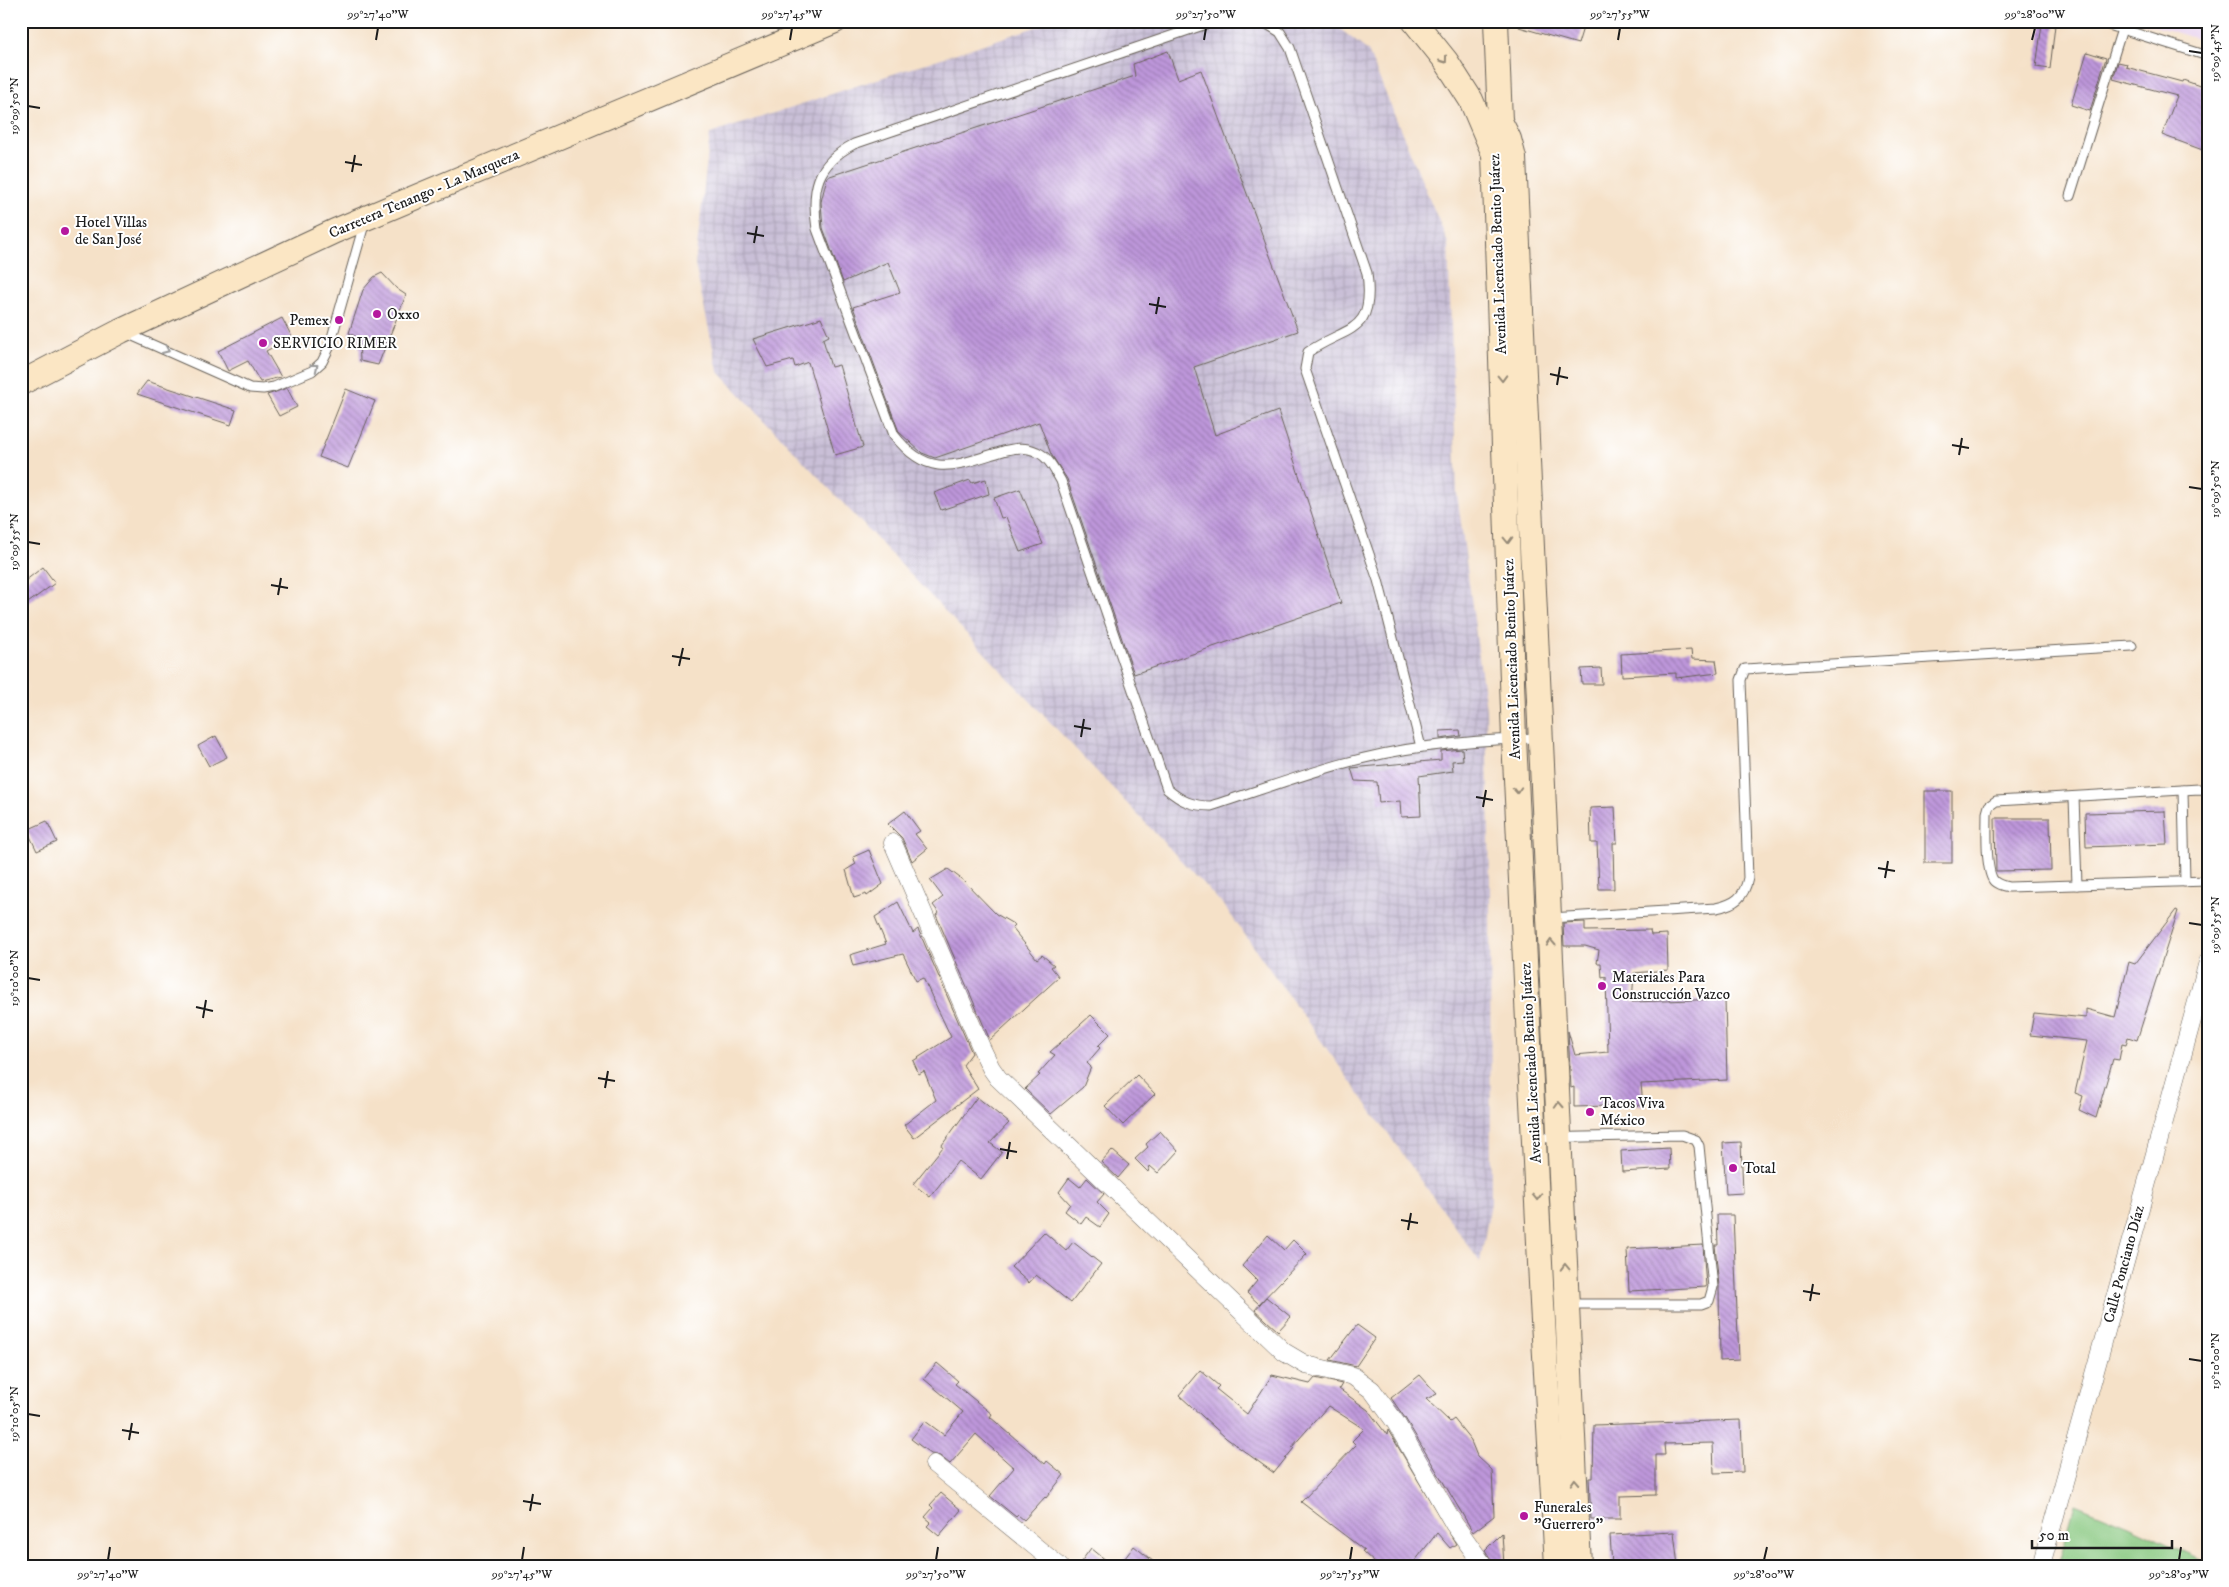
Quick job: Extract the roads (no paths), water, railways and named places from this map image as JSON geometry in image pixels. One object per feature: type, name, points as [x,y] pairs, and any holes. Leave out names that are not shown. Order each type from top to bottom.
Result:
[{"type":"main road","name":"Carretera Tenango - La Marqueza","points":[[21,383],[121,331],[366,218],[836,21]]},
{"type":"main road","points":[[1414,21],[1446,62],[1471,100],[1494,154]]},
{"type":"main road","points":[[1496,21],[1500,121]]},
{"type":"main road","name":"Avenida Licenciado Benito Juárez","points":[[1500,121],[1494,154],[1514,739],[1534,1138],[1554,1304],[1579,1566]]},
{"type":"main road","name":"Avenida Licenciado Benito Juárez","points":[[1500,121],[1509,139],[1514,158],[1560,1137],[1554,1304],[1557,1566]]},
{"type":"street","points":[[893,843],[980,1047],[990,1068],[998,1078],[1284,1352],[1306,1365],[1353,1376],[1372,1390],[1396,1423],[1454,1524],[1484,1566]]},
{"type":"street","name":"Calle Ponciano Díaz","points":[[2041,1566],[2208,962]]},
{"type":"street","points":[[934,1464],[1059,1566]]},
{"type":"lane","points":[[1215,21],[864,141],[839,152],[827,163],[817,180],[814,212],[817,229],[894,435],[907,452],[923,462],[945,466],[967,462],[1010,449],[1024,448],[1039,452],[1051,464],[1061,482],[1167,789],[1178,800],[1196,806],[1211,806],[1316,772],[1422,747],[1540,738]]},
{"type":"lane","points":[[1262,21],[1280,32],[1290,48],[1367,274],[1370,292],[1368,308],[1360,322],[1351,330],[1308,352],[1305,369],[1378,580],[1422,747]]},
{"type":"lane","points":[[2096,21],[2208,56]]},
{"type":"lane","points":[[2070,196],[2122,29]]},
{"type":"lane","points":[[121,331],[250,388],[263,389],[274,387],[312,371],[322,362],[329,348],[366,218]]},
{"type":"lane","points":[[1550,918],[1716,908],[1730,905],[1739,899],[1746,888],[1748,878],[1741,680],[1745,669],[2132,646]]},
{"type":"lane","points":[[2183,790],[2185,882]]},
{"type":"lane","points":[[2208,790],[1996,801],[1989,806],[1987,813],[1990,871],[1994,880],[2001,885],[2009,887],[2208,881]]},
{"type":"lane","points":[[2074,797],[2077,885]]},
{"type":"lane","points":[[1534,1138],[1682,1135],[1696,1140],[1699,1146],[1713,1287],[1709,1301],[1701,1304],[1554,1304]]},
{"type":"place","name":"Hotel Villas de San José","points":[[65,231]]},
{"type":"place","name":"Oxxo","points":[[377,314]]},
{"type":"place","name":"Pemex","points":[[339,320]]},
{"type":"place","name":"SERVICIO RIMER","points":[[263,343]]},
{"type":"place","name":"Materiales Para Construcción Vazco","points":[[1602,986]]},
{"type":"place","name":"Tacos Viva México","points":[[1590,1112]]},
{"type":"place","name":"Total","points":[[1733,1168]]},
{"type":"place","name":"Funerales \"Guerrero\"","points":[[1524,1516]]}]
